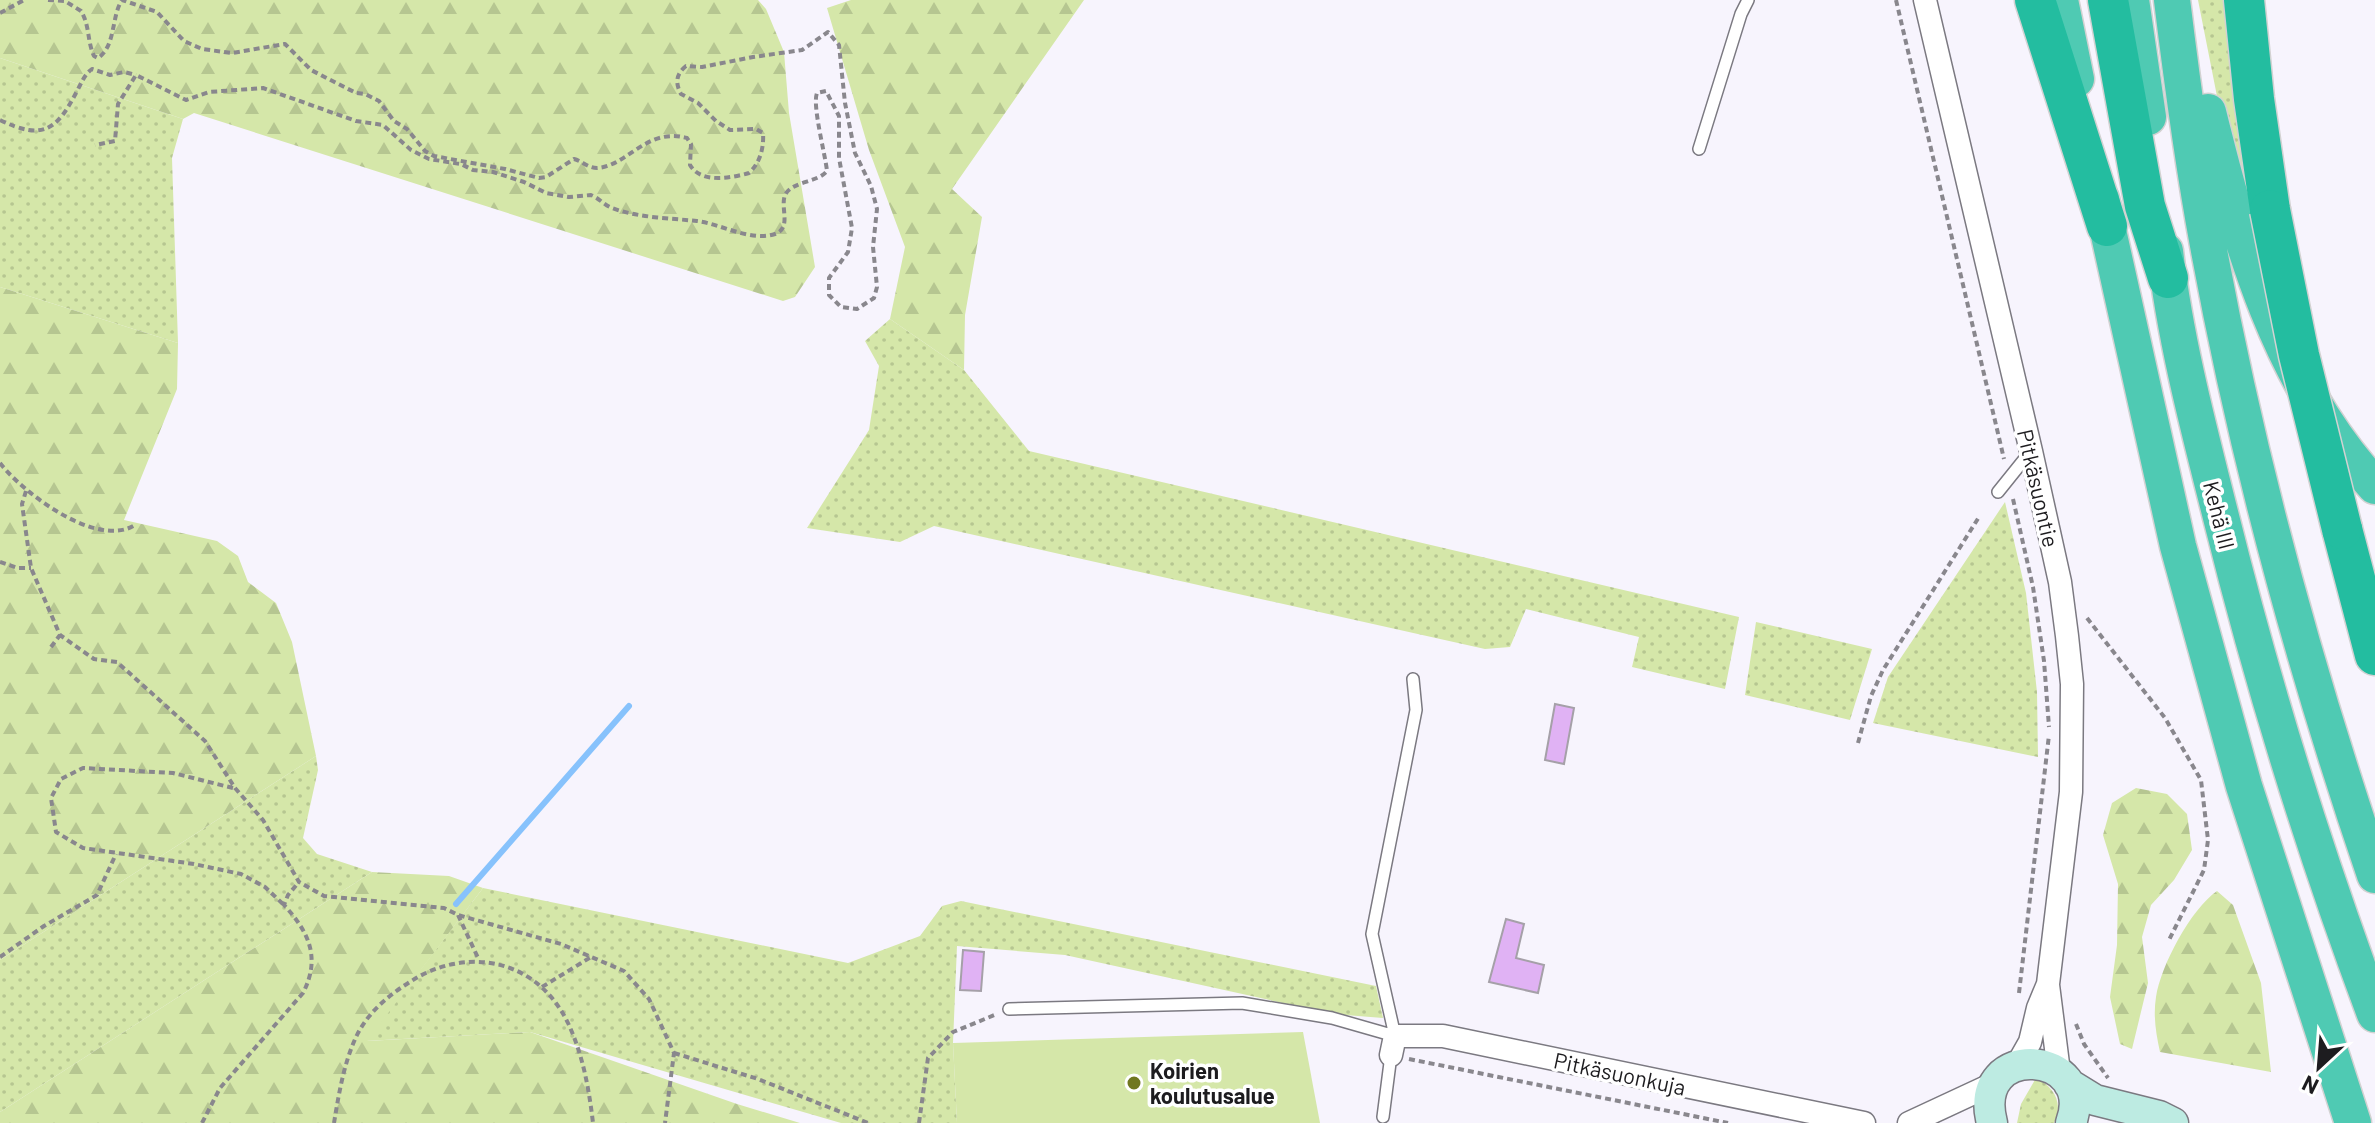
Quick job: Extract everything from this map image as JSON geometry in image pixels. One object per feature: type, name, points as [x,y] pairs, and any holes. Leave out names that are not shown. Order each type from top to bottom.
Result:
[{"type":"highway","points":[[2035,0],[2107,226]]},
{"type":"highway","points":[[2060,0],[2178,546],[2244,786],[2353,1123]]},
{"type":"highway","points":[[2108,0],[2145,206],[2168,278]]},
{"type":"highway","name":"Kehä III","points":[[2131,0],[2168,278],[2211,477],[2253,645],[2318,855],[2375,1014]]},
{"type":"highway","points":[[2174,0],[2196,60],[2240,235],[2277,334],[2338,440],[2375,486]]},
{"type":"highway","points":[[2174,0],[2208,246],[2255,461],[2299,633],[2375,875]]},
{"type":"highway","points":[[2244,0],[2270,210],[2299,355],[2375,655]]},
{"type":"main road","points":[[1992,1123],[1989,1096],[2006,1074],[2031,1063],[2046,1065],[2095,1100],[2159,1116],[2173,1123]]},
{"type":"main road","points":[[2064,1078],[2075,1108],[2071,1123]]},
{"type":"street","name":"Pitkäsuontie","points":[[1925,0],[2060,582],[2072,684],[2071,792],[2045,1009],[2030,1042],[2006,1074]]},
{"type":"street","name":"Pitkäsuontie","points":[[2045,1009],[2064,1078]]},
{"type":"street","name":"Pitkäsuonkuja","points":[[1393,1046],[1443,1036],[1864,1123]]},
{"type":"street","points":[[1909,1123],[2006,1074]]},
{"type":"lane","points":[[1699,149],[1748,0]]},
{"type":"lane","points":[[1998,492],[2031,451]]},
{"type":"lane","points":[[1383,1117],[1393,1046],[1372,934],[1416,710],[1413,679]]},
{"type":"lane","points":[[1009,1009],[1242,1003],[1332,1018],[1393,1046]]},
{"type":"path","points":[[0,13],[24,0]]},
{"type":"path","points":[[0,120],[19,129],[39,131],[62,116],[85,75],[92,69],[110,75],[124,72],[136,75],[186,100],[209,92],[263,88],[345,118],[383,125],[419,156],[493,172],[546,193],[569,197],[591,195],[607,206],[627,212],[767,235],[780,232],[783,227],[785,197],[790,189],[827,171],[826,150],[815,106],[817,93],[826,91],[839,116],[839,158],[852,228],[848,252],[829,278],[829,295],[841,307],[857,309],[872,301],[875,294],[873,247],[877,209],[871,186],[855,153],[845,103],[839,45],[828,32],[802,50],[702,67],[686,66],[679,71],[677,79],[681,94],[704,107],[722,126],[737,132],[756,129],[763,133],[758,162],[749,173],[720,178],[696,173],[690,165],[691,144],[687,138],[667,136],[601,167],[594,168],[574,159],[557,167],[546,177],[539,178],[434,156],[407,129],[394,121],[379,101],[311,70],[285,44],[240,52],[202,49],[184,41],[157,12],[122,0],[116,9],[107,48],[98,58],[87,41],[89,32],[81,11],[65,1],[48,0]]},
{"type":"path","points":[[1896,0],[2009,479],[2033,587],[2044,661],[2049,731],[2018,1003],[2024,1007],[2071,1013],[2084,1044],[2112,1085],[2111,1105]]},
{"type":"path","points":[[95,145],[115,141],[118,104],[136,75]]},
{"type":"path","points":[[0,463],[26,491],[58,513],[85,524],[116,531],[126,531],[135,525]]},
{"type":"path","points":[[26,491],[22,504],[31,568],[60,635],[94,659],[117,662],[205,741],[235,788],[263,820],[299,882],[324,896],[444,908],[458,915],[561,944],[624,971],[649,999],[674,1053],[665,1123]]},
{"type":"path","points":[[1858,743],[1871,696],[1883,670],[1979,517]]},
{"type":"path","points":[[0,562],[18,568],[31,568]]},
{"type":"path","points":[[2060,582],[2165,718],[2201,780],[2208,840],[2204,870],[2168,942]]},
{"type":"path","points":[[51,647],[60,635]]},
{"type":"path","points":[[202,1123],[220,1088],[303,993],[312,976],[313,963],[301,923],[265,887],[241,874],[83,848],[56,832],[51,798],[61,779],[83,768],[173,773],[235,788]]},
{"type":"path","points":[[0,957],[44,926],[97,895],[116,854]]},
{"type":"path","points":[[284,905],[299,882]]},
{"type":"path","points":[[458,915],[479,960]]},
{"type":"path","points":[[542,987],[591,956]]},
{"type":"path","points":[[334,1123],[344,1070],[357,1035],[369,1016],[384,1000],[427,972],[448,964],[479,960],[502,965],[542,987],[560,1010],[577,1045],[589,1090],[593,1123]]},
{"type":"path","points":[[919,1123],[928,1058],[953,1032],[1009,1009]]},
{"type":"path","points":[[1393,1046],[1521,1079],[1728,1123]]},
{"type":"path","points":[[674,1053],[758,1079],[868,1123]]},
{"type":"green space","points":[[0,0],[758,0],[766,9],[784,52],[789,113],[815,267],[795,297],[783,301],[194,113],[183,119],[0,58]]},
{"type":"green space","points":[[851,0],[1084,0],[952,189],[982,217],[965,315],[964,370],[890,319],[905,247],[869,150],[827,8]]},
{"type":"green space","points":[[2198,0],[2229,0],[2265,268],[2228,152]]},
{"type":"green space","points":[[0,58],[183,119],[172,158],[178,343],[0,287]]},
{"type":"green space","points":[[0,287],[178,343],[177,389],[124,520],[217,541],[238,556],[248,582],[276,603],[292,642],[316,756],[0,960]]},
{"type":"green space","points":[[890,319],[964,370],[1029,451],[1739,617],[1725,689],[1632,667],[1639,637],[1526,609],[1510,647],[1485,649],[934,526],[900,542],[807,528],[869,430],[879,366],[865,341]]},
{"type":"green space","points":[[2005,502],[2026,593],[2037,692],[2038,757],[1873,723],[1888,677]]},
{"type":"green space","points":[[1756,622],[1872,649],[1850,720],[1745,695]]},
{"type":"green space","points":[[316,756],[318,770],[303,838],[317,854],[372,872],[0,1112],[0,960]]},
{"type":"green space","points":[[2136,788],[2167,794],[2187,814],[2192,850],[2174,880],[2151,905],[2142,937],[2148,983],[2132,1049],[2120,1044],[2110,997],[2117,945],[2118,884],[2103,835],[2112,803]]},
{"type":"green space","points":[[372,872],[449,876],[483,888],[367,1041],[530,1032],[800,1123],[0,1123],[0,1112]]},
{"type":"green space","points":[[483,888],[848,963],[920,936],[942,906],[961,901],[1376,986],[1383,1018],[1333,1014],[1065,955],[957,946],[953,1043],[957,1123],[841,1123],[530,1032],[366,1041]]},
{"type":"green space","points":[[2217,891],[2233,905],[2261,983],[2271,1072],[2160,1052],[2155,1011],[2164,969],[2188,924]]},
{"type":"green space","name":"Koirien koulutusalue","points":[[1303,1032],[1320,1123],[957,1123],[953,1043]]},
{"type":"green space","points":[[2036,1078],[2056,1096],[2057,1116],[2054,1123],[2017,1123],[2021,1104]]},
{"type":"building","points":[[1555,704],[1574,708],[1564,764],[1545,760]]},
{"type":"building","points":[[1506,919],[1524,924],[1516,958],[1544,965],[1538,993],[1489,982]]},
{"type":"building","points":[[963,950],[984,952],[981,991],[960,990]]},
{"type":"waterway","points":[[456,904],[629,706]]},
{"type":"place","name":"Koirien koulutusalue","points":[[1134,1083]]}]
